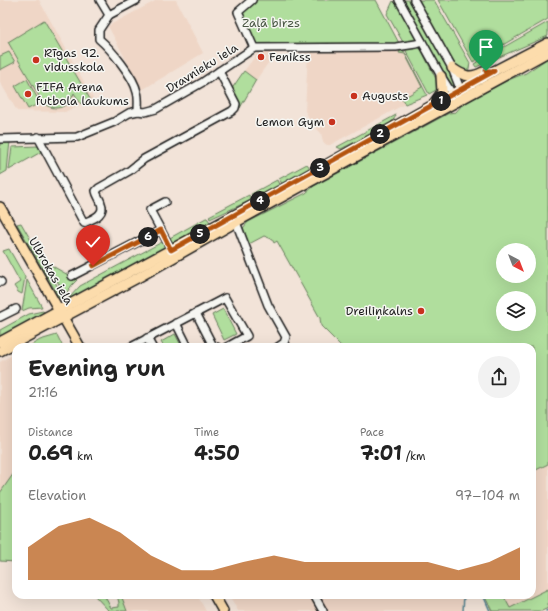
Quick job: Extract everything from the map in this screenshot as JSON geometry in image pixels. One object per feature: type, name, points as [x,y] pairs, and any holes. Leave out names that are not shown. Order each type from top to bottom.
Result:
[{"type":"main road","points":[[12,343],[171,250],[494,71],[548,43]]},
{"type":"main road","points":[[0,342],[139,277],[236,222],[548,52]]},
{"type":"main road","points":[[452,68],[468,77],[486,71],[494,71]]},
{"type":"main road","points":[[431,106],[437,101],[442,92],[441,76]]},
{"type":"main road","name":"Ulbrokas iela","points":[[1,211],[78,343]]},
{"type":"main road","points":[[0,350],[12,343]]},
{"type":"main road","points":[[216,599],[223,611]]},
{"type":"street","points":[[100,0],[109,15]]},
{"type":"street","points":[[137,0],[109,15],[99,30],[99,39],[114,53],[130,76],[137,92],[138,111]]},
{"type":"street","points":[[252,0],[238,12],[254,48]]},
{"type":"street","points":[[399,0],[451,92],[466,97]]},
{"type":"street","points":[[414,0],[452,68],[459,86],[452,104]]},
{"type":"street","name":"Dravnieku iela","points":[[0,138],[77,137],[138,111],[145,112],[156,109],[254,48],[396,47],[422,42]]},
{"type":"street","points":[[38,138],[84,223],[97,216],[102,210],[102,205],[96,191],[99,188],[130,171],[144,159],[235,108],[236,104],[219,71]]},
{"type":"street","points":[[165,202],[150,210],[171,250]]},
{"type":"street","points":[[236,222],[268,305],[286,337],[284,343]]},
{"type":"street","points":[[72,276],[161,230]]},
{"type":"street","points":[[138,343],[225,298],[247,336],[234,343]]},
{"type":"street","points":[[0,317],[16,309]]},
{"type":"street","points":[[196,313],[211,343]]},
{"type":"street","points":[[176,323],[186,343]]},
{"type":"street","points":[[147,338],[150,343]]},
{"type":"street","points":[[316,599],[323,611]]},
{"type":"shaded area","name":"Rīgas 92. vidusskola","points":[[0,0],[39,0],[93,98],[65,112],[17,111],[0,82]]},
{"type":"shaded area","points":[[157,0],[176,0],[203,53],[142,90],[108,26]]},
{"type":"shaded area","points":[[260,50],[276,50],[276,52],[256,80],[244,71]]},
{"type":"shaded area","name":"Augusts","points":[[404,51],[427,95],[403,105],[330,145],[323,142],[321,133],[313,125],[305,111],[308,53]]},
{"type":"shaded area","points":[[12,355],[12,476],[0,493],[0,362]]},
{"type":"shaded area","points":[[548,464],[548,589],[536,595],[536,470]]},
{"type":"shaded area","points":[[122,599],[199,599],[206,611],[127,611]]},
{"type":"shaded area","points":[[231,599],[464,599],[463,611],[238,611]]},
{"type":"shaded area","points":[[505,599],[529,599],[510,609]]},
{"type":"green space","name":"Zaļā birzs","points":[[254,0],[376,0],[400,45],[261,47],[255,44],[241,16],[243,10]]},
{"type":"green space","points":[[403,0],[410,0],[412,3],[457,84],[451,87]]},
{"type":"green space","points":[[418,0],[434,0],[470,63],[468,74],[455,66]]},
{"type":"green space","points":[[438,0],[548,0],[548,19],[473,62]]},
{"type":"green space","points":[[393,1],[400,8],[417,40],[404,44],[387,14]]},
{"type":"green space","points":[[44,20],[90,99],[81,104],[74,93],[69,102],[62,107],[53,108],[43,103],[8,42]]},
{"type":"green space","points":[[548,22],[548,36],[476,67],[474,64]]},
{"type":"green space","points":[[416,47],[421,49],[437,81],[440,91],[436,90],[429,94],[405,49]]},
{"type":"green space","points":[[400,51],[404,51],[427,95],[405,104],[402,99],[405,93],[407,96],[422,87],[405,54],[399,53]]},
{"type":"green space","points":[[9,52],[15,62],[0,70],[0,56]]},
{"type":"green space","points":[[548,58],[548,464],[536,470],[536,343],[338,343],[321,326],[320,318],[277,241],[274,243],[272,239],[264,236],[249,244],[243,228],[248,222],[306,193],[314,186],[449,113],[456,112],[463,104],[508,80],[526,73]]},
{"type":"green space","points":[[244,71],[256,80],[240,108],[231,90]]},
{"type":"green space","name":"FIFA Arena futbola laukums","points":[[27,79],[40,103],[28,109],[15,86]]},
{"type":"green space","points":[[396,115],[388,125],[381,130],[341,149],[337,147]]},
{"type":"green space","points":[[10,141],[7,171],[0,175],[0,142]]},
{"type":"green space","points":[[38,146],[41,152],[9,170],[12,147]]},
{"type":"green space","points":[[307,164],[310,168],[283,185],[279,179]]},
{"type":"green space","points":[[277,180],[280,187],[255,201],[251,194]]},
{"type":"green space","points":[[249,195],[251,200],[210,219],[209,216]]},
{"type":"green space","points":[[206,218],[210,222],[197,232],[173,244],[168,239]]},
{"type":"green space","points":[[21,223],[63,296],[60,299],[17,224]]},
{"type":"green space","points":[[164,241],[166,247],[69,301],[68,299],[80,286]]},
{"type":"green space","points":[[9,249],[25,277],[22,294],[18,292],[14,286],[20,282],[3,251]]},
{"type":"green space","points":[[47,263],[77,280],[65,295]]},
{"type":"green space","points":[[27,280],[42,307],[29,308],[22,311]]},
{"type":"green space","points":[[223,309],[236,334],[224,340],[212,315]]},
{"type":"green space","points":[[43,311],[46,314],[0,339],[0,330],[29,314]]},
{"type":"green space","points":[[175,334],[180,343],[162,343]]},
{"type":"green space","points":[[57,335],[61,343],[35,343]]},
{"type":"green space","points":[[12,476],[12,562],[0,561],[0,493]]},
{"type":"green space","points":[[548,589],[548,608],[542,611],[492,611],[486,599],[505,599],[510,608],[528,599],[536,599],[536,595]]},
{"type":"green space","points":[[98,599],[106,599],[111,608],[119,607],[118,599],[122,599],[127,611],[109,611]]},
{"type":"waterway","points":[[463,611],[464,599]]},
{"type":"waterway","points":[[485,599],[490,611]]},
{"type":"place","name":"Fenikss","points":[[261,57]]},
{"type":"place","name":"Rīgas 92. vidusskola","points":[[36,60]]},
{"type":"place","name":"FIFA Arena futbola laukums","points":[[28,94]]},
{"type":"place","name":"Augusts","points":[[354,96]]},
{"type":"place","name":"Lemon Gym","points":[[332,122]]},
{"type":"place","name":"Dreiliņkalns","points":[[421,311]]},
{"type":"route","points":[[93,266],[161,230],[171,250],[494,71],[486,71]]}]
